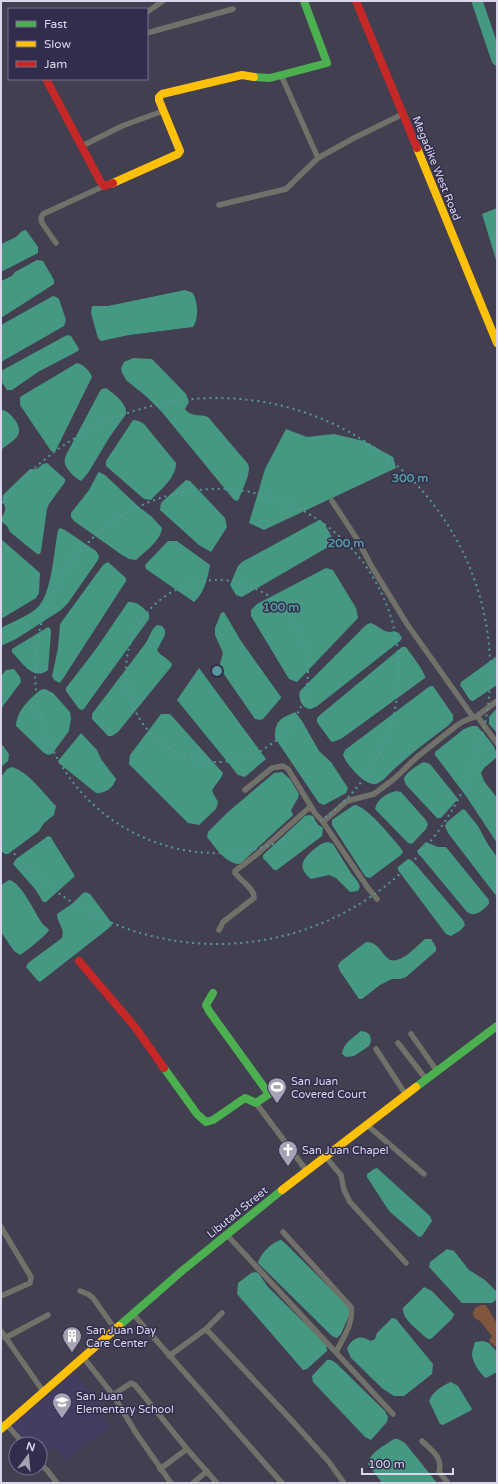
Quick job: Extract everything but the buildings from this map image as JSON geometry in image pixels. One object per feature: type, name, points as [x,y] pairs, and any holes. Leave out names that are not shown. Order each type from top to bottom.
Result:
[{"type":"street","points":[[148,11],[163,1]]},
{"type":"street","points":[[56,243],[42,223],[40,218],[43,214],[178,154],[180,151],[159,100],[159,97],[162,94],[242,75],[249,75],[261,80],[327,63],[304,1]]},
{"type":"street","name":"Megadike West Road","points":[[356,1],[497,343]]},
{"type":"street","points":[[148,33],[233,9]]},
{"type":"street","points":[[281,75],[318,158]]},
{"type":"street","points":[[47,80],[104,186]]},
{"type":"street","points":[[82,146],[127,124],[163,111]]},
{"type":"street","points":[[219,205],[286,189],[318,158],[402,114]]},
{"type":"street","points":[[332,501],[357,539],[400,613],[438,669],[497,743]]},
{"type":"street","points":[[323,822],[347,801],[374,794],[394,779],[417,757],[456,726],[475,717],[497,701]]},
{"type":"street","points":[[245,790],[272,768],[283,766],[288,769],[311,806],[368,888],[378,899]]},
{"type":"street","points":[[219,930],[222,922],[254,898],[253,891],[240,880],[235,871],[256,855],[311,806]]},
{"type":"street","points":[[79,961],[135,1027],[197,1114],[206,1122],[213,1120],[245,1098],[256,1102],[306,1170]]},
{"type":"street","points":[[213,994],[206,1005],[209,1011],[269,1094],[256,1102]]},
{"type":"street","name":"Libutad Street","points":[[4,1426],[183,1270],[324,1155],[367,1125],[497,1026]]},
{"type":"street","points":[[411,1034],[437,1071]]},
{"type":"street","points":[[398,1043],[426,1080]]},
{"type":"street","points":[[376,1049],[406,1095]]},
{"type":"street","points":[[367,1125],[424,1174]]},
{"type":"street","points":[[324,1155],[341,1176],[344,1190],[350,1202],[406,1263]]},
{"type":"street","points":[[1,1227],[31,1277],[30,1283],[1,1296]]},
{"type":"street","points":[[282,1232],[351,1307],[351,1322],[336,1352]]},
{"type":"street","points":[[227,1235],[393,1414]]},
{"type":"street","points":[[80,1291],[93,1298],[115,1329]]},
{"type":"street","points":[[169,1356],[206,1329],[222,1313]]},
{"type":"street","points":[[133,1314],[282,1483]]},
{"type":"street","points":[[5,1338],[48,1315]]},
{"type":"street","points":[[206,1329],[295,1424],[329,1462],[344,1483]]},
{"type":"street","points":[[1,1331],[43,1391]]},
{"type":"street","points":[[83,1357],[113,1395],[136,1433],[171,1483]]},
{"type":"street","points":[[113,1395],[128,1385],[134,1384],[218,1483]]},
{"type":"street","points":[[4,1426],[15,1436]]},
{"type":"street","points":[[422,1442],[440,1460],[441,1466],[439,1472],[448,1483]]},
{"type":"street","points":[[160,1469],[188,1449]]},
{"type":"street","points":[[193,1483],[207,1470]]},
{"type":"street","points":[[48,1471],[57,1483]]},
{"type":"shaded area","points":[[497,208],[497,263],[482,214]]},
{"type":"shaded area","points":[[26,230],[38,247],[38,253],[1,272],[1,244],[16,237],[22,231]]},
{"type":"shaded area","points":[[37,260],[43,261],[54,280],[54,284],[1,318],[1,281],[12,276],[15,272]]},
{"type":"shaded area","points":[[185,290],[193,293],[196,301],[197,315],[193,327],[129,335],[101,341],[98,338],[91,313],[92,306],[108,306]]},
{"type":"shaded area","points":[[53,296],[59,299],[66,320],[64,326],[1,362],[1,325]]},
{"type":"shaded area","points":[[67,335],[71,336],[79,349],[78,351],[38,372],[12,390],[7,390],[1,381],[1,371]]},
{"type":"shaded area","points":[[133,358],[152,359],[186,394],[189,402],[185,409],[187,412],[208,417],[248,464],[248,476],[237,501],[234,500],[161,411],[147,397],[127,381],[121,368],[124,362]]},
{"type":"shaded area","points":[[77,363],[86,368],[92,377],[55,452],[51,451],[20,405],[20,397]]},
{"type":"shaded area","points":[[106,388],[123,403],[126,414],[109,438],[88,473],[81,481],[74,476],[66,466],[65,457],[100,391]]},
{"type":"shaded area","points":[[3,410],[14,418],[18,425],[19,434],[1,450],[1,411]]},
{"type":"shaded area","points":[[133,420],[144,424],[176,463],[174,474],[151,500],[144,499],[106,466],[106,461]]},
{"type":"shaded area","points":[[286,429],[307,437],[334,434],[364,441],[393,457],[396,468],[264,530],[249,523],[265,469]]},
{"type":"shaded area","points":[[47,463],[65,479],[65,482],[47,509],[41,551],[40,554],[37,554],[10,532],[7,526],[2,522],[1,518],[4,514],[5,508],[2,499],[3,495],[30,469],[37,469],[43,464]]},
{"type":"shaded area","points":[[99,472],[105,475],[140,508],[151,516],[162,528],[156,541],[136,560],[129,559],[122,555],[74,521],[71,517],[71,513],[89,490]]},
{"type":"shaded area","points":[[186,480],[190,481],[225,518],[227,527],[211,552],[199,545],[160,510],[161,503]]},
{"type":"shaded area","points":[[319,520],[324,523],[335,543],[242,597],[236,595],[230,585],[238,566],[242,562]]},
{"type":"shaded area","points":[[60,528],[96,551],[99,556],[98,560],[68,603],[61,610],[16,639],[1,646],[1,628],[36,609],[46,594],[52,572],[58,530]]},
{"type":"shaded area","points":[[1,539],[40,573],[39,593],[36,598],[1,619]]},
{"type":"shaded area","points":[[168,541],[177,541],[210,565],[203,590],[194,602],[146,569],[145,565]]},
{"type":"shaded area","points":[[108,562],[126,578],[126,581],[60,683],[54,680],[52,676],[58,648],[60,624],[103,565]]},
{"type":"shaded area","points":[[326,568],[333,570],[356,608],[358,618],[297,682],[289,679],[251,616],[251,610],[257,604]]},
{"type":"shaded area","points":[[128,602],[134,602],[142,607],[149,614],[149,619],[83,710],[79,709],[66,691],[66,688],[96,649]]},
{"type":"shaded area","points":[[224,612],[241,641],[281,697],[263,719],[255,719],[219,667],[223,653],[215,635],[215,628],[221,613]]},
{"type":"shaded area","points":[[370,623],[384,631],[394,631],[399,633],[402,638],[316,707],[310,709],[304,707],[299,696],[300,691],[366,625]]},
{"type":"shaded area","points":[[157,625],[162,626],[165,630],[165,635],[157,650],[172,664],[171,667],[118,732],[112,736],[108,736],[92,719],[92,714],[145,644]]},
{"type":"shaded area","points":[[48,627],[50,628],[51,632],[48,670],[37,674],[23,665],[12,652],[12,649]]},
{"type":"shaded area","points":[[402,647],[406,647],[421,668],[425,678],[341,739],[332,742],[317,722],[317,718]]},
{"type":"shaded area","points":[[497,656],[497,685],[473,701],[470,700],[460,685],[461,682]]},
{"type":"shaded area","points":[[199,668],[266,759],[245,777],[238,775],[177,700]]},
{"type":"shaded area","points":[[14,669],[20,677],[21,682],[1,711],[1,676],[6,670]]},
{"type":"shaded area","points":[[430,686],[433,686],[453,715],[453,720],[449,725],[412,754],[380,782],[372,784],[356,774],[343,755],[345,750]]},
{"type":"shaded area","points":[[45,689],[53,693],[70,712],[71,718],[69,731],[52,754],[48,755],[44,753],[16,726],[21,710],[24,706],[40,690]]},
{"type":"shaded area","points":[[497,708],[497,733],[489,724],[489,717]]},
{"type":"shaded area","points":[[295,712],[302,721],[319,751],[331,762],[348,788],[346,793],[324,805],[319,803],[275,738],[276,727],[279,721]]},
{"type":"shaded area","points":[[161,714],[170,714],[223,773],[212,791],[218,802],[216,809],[199,825],[188,823],[129,764],[130,755]]},
{"type":"shaded area","points":[[477,726],[493,744],[497,757],[484,768],[481,773],[484,781],[497,798],[497,843],[466,796],[435,755],[435,752],[464,729]]},
{"type":"shaded area","points":[[81,733],[97,750],[101,759],[116,779],[108,790],[96,793],[58,761]]},
{"type":"shaded area","points":[[1,743],[9,754],[8,761],[1,767]]},
{"type":"shaded area","points":[[424,762],[430,764],[458,799],[441,818],[437,818],[404,781],[409,772]]},
{"type":"shaded area","points":[[12,767],[25,774],[56,806],[54,815],[44,823],[39,831],[8,854],[5,854],[1,851],[1,777],[7,769]]},
{"type":"shaded area","points":[[282,772],[290,779],[299,794],[291,810],[293,815],[242,862],[239,864],[229,861],[207,837],[208,832],[228,812],[274,773]]},
{"type":"shaded area","points":[[396,791],[401,792],[428,824],[426,829],[412,844],[408,843],[375,809],[378,802],[383,797]]},
{"type":"shaded area","points":[[354,805],[365,810],[378,822],[403,852],[370,878],[366,877],[363,873],[332,825],[332,820]]},
{"type":"shaded area","points":[[463,809],[478,826],[487,843],[497,857],[497,897],[448,833],[445,826],[447,822]]},
{"type":"shaded area","points":[[305,816],[313,816],[317,824],[323,828],[322,836],[277,870],[274,870],[263,858],[263,855]]},
{"type":"shaded area","points":[[48,836],[51,837],[75,876],[46,902],[43,902],[35,889],[13,864],[16,859]]},
{"type":"shaded area","points":[[328,842],[333,844],[358,882],[360,887],[358,891],[350,892],[336,878],[329,875],[311,879],[304,871],[302,865],[305,858],[318,846]]},
{"type":"shaded area","points":[[426,842],[438,847],[446,847],[489,900],[489,904],[482,911],[477,914],[467,912],[418,853],[417,851]]},
{"type":"shaded area","points":[[408,859],[416,865],[463,920],[465,925],[461,930],[451,936],[446,934],[398,870],[398,867]]},
{"type":"shaded area","points":[[9,880],[14,882],[23,892],[42,923],[49,930],[20,955],[14,951],[1,932],[1,885]]},
{"type":"shaded area","points":[[86,892],[90,894],[112,925],[40,982],[38,981],[26,967],[28,963],[62,938],[62,928],[57,914]]},
{"type":"shaded area","points":[[425,939],[431,939],[436,947],[436,951],[406,977],[392,979],[380,985],[362,999],[359,999],[338,966],[340,962],[366,942],[376,945],[388,959],[397,960],[412,951]]},
{"type":"shaded area","points":[[361,1031],[370,1035],[371,1041],[369,1046],[354,1056],[346,1057],[342,1054],[344,1047]]},
{"type":"shaded area","points":[[377,1168],[430,1216],[432,1221],[422,1236],[419,1237],[389,1211],[367,1177],[367,1174]]},
{"type":"shaded area","points":[[281,1240],[348,1306],[350,1313],[341,1334],[337,1338],[332,1336],[258,1263],[261,1256],[267,1249],[274,1243]]},
{"type":"shaded area","points":[[447,1249],[454,1251],[469,1270],[485,1280],[497,1292],[497,1299],[492,1303],[462,1303],[429,1267],[430,1262]]},
{"type":"shaded area","points":[[256,1272],[268,1287],[326,1344],[327,1351],[307,1369],[303,1370],[237,1294],[238,1283],[251,1273]]},
{"type":"shaded area","points":[[424,1287],[432,1291],[454,1314],[452,1319],[431,1339],[428,1339],[414,1327],[407,1320],[403,1312],[403,1308]]},
{"type":"shaded area","points":[[481,1305],[486,1305],[497,1324],[497,1345],[495,1347],[489,1341],[492,1336],[480,1321],[474,1318],[473,1313],[475,1308]]},
{"type":"shaded area","points":[[392,1318],[396,1319],[433,1364],[432,1374],[404,1396],[394,1396],[383,1389],[351,1358],[347,1349],[352,1342],[358,1338],[364,1338],[371,1341],[375,1339],[377,1333]]},
{"type":"shaded area","points":[[483,1341],[489,1343],[497,1352],[497,1372],[486,1378],[477,1368],[472,1355],[475,1342]]},
{"type":"shaded area","points":[[327,1360],[331,1360],[336,1363],[385,1411],[388,1417],[387,1422],[371,1440],[365,1437],[313,1382],[312,1376]]},
{"type":"shaded area","name":"San Juan Elementary School","points":[[74,1372],[102,1408],[98,1411],[110,1427],[64,1460],[54,1447],[48,1452],[48,1436],[19,1436],[11,1426]]},
{"type":"shaded area","points":[[451,1382],[458,1386],[472,1409],[443,1425],[440,1424],[429,1401],[438,1389]]},
{"type":"shaded area","points":[[394,1439],[398,1439],[405,1443],[437,1483],[382,1483],[368,1464],[369,1460],[374,1453]]},
{"type":"waterway","points":[[477,1],[497,60]]},
{"type":"traffic: fast","points":[[254,77],[270,78],[327,63],[304,1]]},
{"type":"traffic: fast","points":[[164,1068],[197,1114],[206,1122],[213,1120],[245,1098],[256,1103],[269,1094],[209,1011],[206,1005],[213,993]]},
{"type":"traffic: fast","points":[[416,1087],[497,1026]]},
{"type":"traffic: fast","points":[[119,1326],[183,1270],[282,1190]]},
{"type":"traffic: slow","points":[[113,183],[178,154],[180,151],[159,100],[159,97],[162,94],[242,75],[254,77]]},
{"type":"traffic: slow","points":[[417,148],[497,343]]},
{"type":"traffic: slow","points":[[282,1190],[416,1087]]},
{"type":"traffic: slow","points":[[1,1429],[119,1326]]},
{"type":"traffic: jam","points":[[356,1],[417,148]]},
{"type":"traffic: jam","points":[[47,80],[100,181],[104,186],[113,183]]},
{"type":"traffic: jam","points":[[79,961],[135,1027],[164,1068]]},
{"type":"place","name":"San Juan Covered Court","points":[[277,1104]]},
{"type":"place","name":"San Juan Chapel","points":[[288,1167]]},
{"type":"place","name":"San Juan Day Care Center","points":[[72,1353]]},
{"type":"place","name":"San Juan Elementary School","points":[[62,1419]]}]
